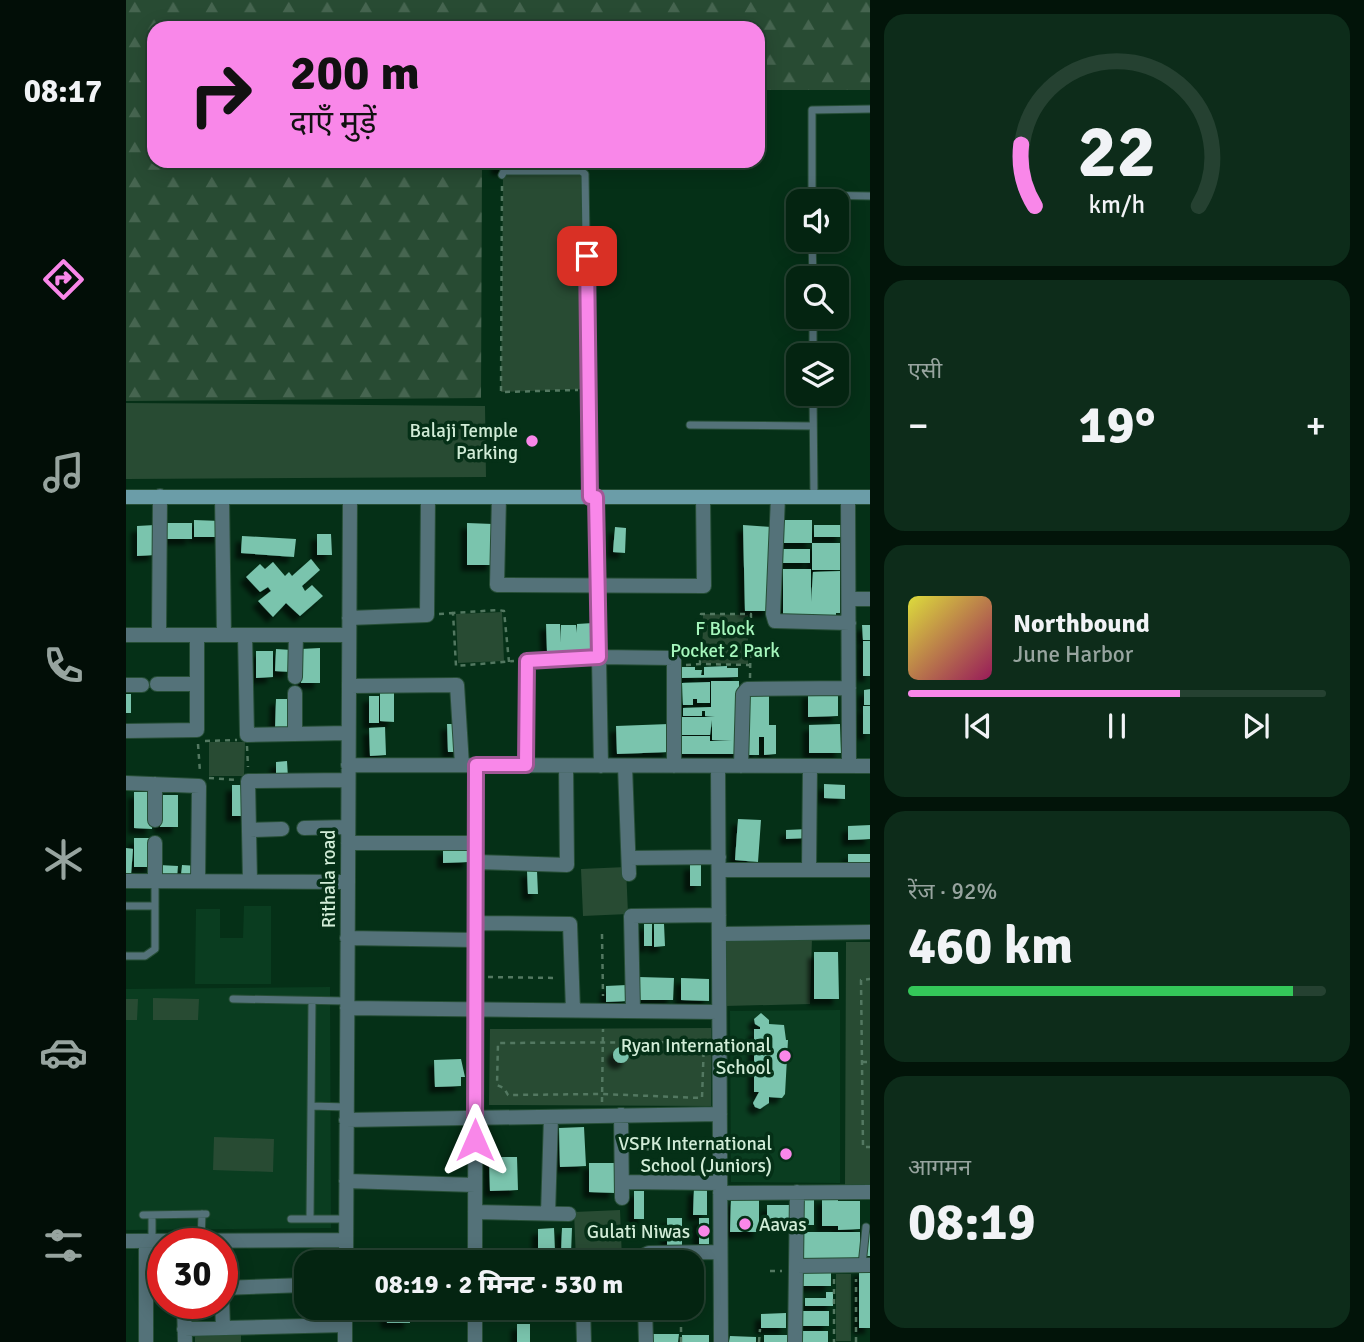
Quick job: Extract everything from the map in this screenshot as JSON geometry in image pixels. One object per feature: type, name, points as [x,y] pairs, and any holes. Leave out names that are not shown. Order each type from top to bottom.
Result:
[{"type":"street","points":[[126,496],[870,497]]},
{"type":"street","points":[[159,635],[160,496]]},
{"type":"street","points":[[222,497],[224,635]]},
{"type":"street","name":"Rithala road","points":[[346,1250],[350,497]]},
{"type":"street","points":[[349,618],[426,615],[428,497]]},
{"type":"street","points":[[499,497],[497,586],[705,586],[703,497]]},
{"type":"street","points":[[593,497],[598,585],[601,765]]},
{"type":"street","points":[[778,497],[773,614],[775,621],[849,623]]},
{"type":"street","points":[[848,497],[849,766]]},
{"type":"street","points":[[849,600],[870,599]]},
{"type":"street","points":[[126,635],[349,635]]},
{"type":"street","points":[[126,730],[197,730],[197,635]]},
{"type":"street","points":[[245,635],[247,735],[348,733]]},
{"type":"street","points":[[295,677],[296,635]]},
{"type":"street","points":[[526,765],[527,661],[599,657],[674,658],[674,766]]},
{"type":"street","points":[[157,684],[197,684]]},
{"type":"street","points":[[126,685],[142,685]]},
{"type":"street","points":[[349,686],[457,685],[469,765],[476,862],[475,1250]]},
{"type":"street","points":[[741,766],[743,694],[747,689],[849,688]]},
{"type":"street","points":[[295,693],[295,734]]},
{"type":"street","points":[[250,881],[248,781],[469,765],[870,766]]},
{"type":"street","points":[[476,862],[567,865],[566,766]]},
{"type":"street","points":[[625,766],[629,874]]},
{"type":"street","points":[[718,766],[720,1342]]},
{"type":"street","points":[[810,766],[810,870]]},
{"type":"street","points":[[126,783],[199,786],[198,881]]},
{"type":"street","points":[[155,784],[155,820]]},
{"type":"street","points":[[304,828],[348,828]]},
{"type":"street","points":[[250,830],[282,829]]},
{"type":"street","points":[[348,843],[475,843]]},
{"type":"street","points":[[155,844],[155,881]]},
{"type":"street","points":[[628,858],[810,870],[870,870]]},
{"type":"street","points":[[126,881],[348,882]]},
{"type":"street","points":[[633,1010],[631,916],[719,915]]},
{"type":"street","points":[[476,923],[570,924],[573,1010]]},
{"type":"street","points":[[719,934],[870,932]]},
{"type":"street","points":[[347,937],[475,940]]},
{"type":"street","points":[[347,1005],[718,1012]]},
{"type":"street","points":[[346,1114],[475,1118],[720,1114]]},
{"type":"street","points":[[621,1115],[622,1198]]},
{"type":"street","points":[[548,1214],[551,1116]]},
{"type":"street","points":[[346,1181],[475,1185]]},
{"type":"street","points":[[622,1182],[797,1192],[870,1192]]},
{"type":"street","points":[[795,1342],[797,1192]]},
{"type":"street","points":[[475,1212],[569,1214]]},
{"type":"street","points":[[238,1242],[346,1240]]},
{"type":"street","points":[[126,1241],[147,1241]]},
{"type":"street","points":[[704,1252],[720,1252]]},
{"type":"street","points":[[796,1266],[863,1266]]},
{"type":"street","points":[[238,1287],[294,1285]]},
{"type":"street","points":[[146,1342],[147,1308]]},
{"type":"street","points":[[223,1319],[223,1328]]},
{"type":"street","points":[[345,1320],[345,1342]]},
{"type":"street","points":[[475,1320],[475,1342]]},
{"type":"street","points":[[583,1320],[584,1342]]},
{"type":"street","points":[[645,1320],[646,1342]]},
{"type":"street","points":[[185,1335],[223,1328],[345,1325]]},
{"type":"street","points":[[252,1327],[253,1342]]},
{"type":"lane","points":[[812,189],[812,110],[870,109]]},
{"type":"lane","points":[[502,175],[504,172],[581,171],[586,174],[588,389],[593,497]]},
{"type":"lane","points":[[849,197],[870,196]]},
{"type":"lane","points":[[813,406],[814,497]]},
{"type":"lane","points":[[690,425],[813,426]]},
{"type":"lane","points":[[126,956],[145,956],[155,949],[155,881]]},
{"type":"lane","points":[[126,906],[155,906]]},
{"type":"lane","points":[[233,999],[312,1001],[347,1005]]},
{"type":"lane","points":[[310,1218],[312,1001]]},
{"type":"lane","points":[[311,1107],[346,1114]]},
{"type":"lane","points":[[143,1215],[204,1214],[202,1228]]},
{"type":"lane","points":[[150,1228],[152,1215]]},
{"type":"lane","points":[[290,1219],[345,1219]]},
{"type":"lane","points":[[863,1266],[866,1227]]},
{"type":"path","points":[[502,175],[501,392],[588,389]]},
{"type":"path","points":[[504,611],[509,662],[456,666],[453,613],[504,611]]},
{"type":"path","points":[[701,614],[751,614],[750,666],[700,664],[701,614]]},
{"type":"path","points":[[247,740],[248,781],[201,778],[198,741],[247,740]]},
{"type":"path","points":[[602,934],[604,1010]]},
{"type":"path","points":[[476,977],[572,978]]},
{"type":"path","points":[[870,979],[860,980],[863,1147],[870,1147]]},
{"type":"path","points":[[601,1106],[603,1029]]},
{"type":"path","points":[[602,1042],[704,1042],[702,1098],[602,1094],[508,1096],[504,1088],[497,1085],[498,1043],[602,1042]]},
{"type":"path","points":[[862,1062],[870,1062]]},
{"type":"path","points":[[621,1149],[720,1151]]},
{"type":"path","points":[[834,1266],[835,1342]]},
{"type":"path","points":[[856,1342],[863,1266]]},
{"type":"path","points":[[681,1320],[681,1342]]},
{"type":"path","points":[[759,1342],[760,1329]]},
{"type":"shaded area","points":[[244,906],[271,906],[271,984],[195,984],[196,909],[220,909],[220,938],[243,938]]},
{"type":"shaded area","points":[[330,987],[331,1228],[126,1230],[126,989]]},
{"type":"shaded area","name":"Ryan International School","points":[[840,1010],[840,1183],[731,1182],[730,1011]]},
{"type":"green space","points":[[126,0],[870,0],[870,90],[765,90],[765,21],[147,21],[147,168],[482,168],[481,398],[126,401]]},
{"type":"green space","points":[[503,173],[585,174],[588,389],[501,392]]},
{"type":"green space","points":[[126,403],[485,406],[486,477],[126,479]]},
{"type":"green space","points":[[502,612],[504,661],[458,663],[456,614]]},
{"type":"green space","name":"F Block Pocket 2 Park","points":[[703,614],[748,615],[748,664],[702,663]]},
{"type":"green space","points":[[209,742],[245,742],[244,776],[209,776]]},
{"type":"green space","points":[[626,867],[628,914],[583,916],[581,869]]},
{"type":"green space","points":[[812,938],[810,1004],[725,1006],[722,939]]},
{"type":"green space","points":[[846,942],[870,942],[870,1184],[845,1185]]},
{"type":"green space","points":[[153,998],[199,999],[198,1020],[153,1020]]},
{"type":"green space","points":[[126,999],[138,999],[137,1020],[126,1020]]},
{"type":"green space","points":[[711,1028],[711,1106],[489,1105],[490,1029]]},
{"type":"green space","points":[[214,1137],[274,1139],[273,1172],[213,1170]]},
{"type":"green space","points":[[620,1210],[622,1250],[576,1250],[574,1212]]},
{"type":"green space","points":[[836,1274],[851,1274],[851,1341],[836,1341]]},
{"type":"green space","points":[[241,1334],[241,1342],[195,1342],[195,1336]]},
{"type":"building","points":[[497,168],[591,168],[497,169]]},
{"type":"building","points":[[194,520],[221,521],[221,537],[194,537]]},
{"type":"building","points":[[784,520],[812,520],[812,543],[784,543]]},
{"type":"building","points":[[164,523],[192,523],[192,539],[164,539]]},
{"type":"building","points":[[467,523],[493,524],[493,565],[467,565]]},
{"type":"building","points":[[155,525],[155,555],[137,556],[137,526]]},
{"type":"building","points":[[743,525],[771,527],[770,611],[745,611]]},
{"type":"building","points":[[814,525],[842,525],[842,537],[814,537]]},
{"type":"building","points":[[615,527],[626,528],[625,553],[613,552]]},
{"type":"building","points":[[317,534],[331,534],[332,555],[317,555]]},
{"type":"building","points":[[242,536],[296,539],[294,557],[241,553]]},
{"type":"building","points":[[812,543],[840,543],[840,570],[812,570]]},
{"type":"building","points":[[782,549],[810,549],[810,563],[782,563]]},
{"type":"building","points":[[311,559],[320,570],[302,586],[305,591],[312,585],[323,596],[300,616],[286,603],[273,617],[258,601],[271,591],[268,587],[260,592],[246,577],[260,564],[265,569],[273,562],[285,576],[289,572],[292,576]]},
{"type":"building","points":[[783,569],[811,569],[811,602],[813,572],[840,571],[840,613],[836,613],[836,618],[783,618]]},
{"type":"building","points":[[593,623],[593,653],[562,655],[562,651],[547,651],[546,624],[560,624],[561,643],[561,625],[576,625],[577,633],[577,624]]},
{"type":"building","points":[[862,625],[870,625],[870,640],[863,640]]},
{"type":"building","points":[[863,641],[870,641],[870,676],[863,676]]},
{"type":"building","points":[[320,648],[320,683],[301,683],[301,649]]},
{"type":"building","points":[[276,649],[292,650],[290,672],[275,671]]},
{"type":"building","points":[[256,651],[273,651],[273,677],[256,678]]},
{"type":"building","points":[[682,667],[695,667],[695,670],[702,670],[701,675],[704,675],[704,667],[738,668],[738,677],[682,678]]},
{"type":"building","points":[[711,681],[739,681],[740,754],[682,754],[682,736],[710,736],[710,741],[732,741],[712,740],[712,720],[710,735],[682,735],[682,717],[715,717],[705,716],[705,711],[702,711],[702,716],[683,716],[683,708],[711,707]]},
{"type":"building","points":[[710,682],[710,703],[697,703],[697,699],[693,699],[693,705],[683,705],[682,683]]},
{"type":"building","points":[[870,689],[870,705],[864,705],[864,690]]},
{"type":"building","points":[[838,691],[838,716],[808,717],[808,692]]},
{"type":"building","points":[[380,692],[394,692],[394,722],[380,721]]},
{"type":"building","points":[[749,693],[769,693],[769,725],[776,725],[776,754],[764,755],[764,737],[759,737],[759,755],[749,755]]},
{"type":"building","points":[[126,694],[131,694],[131,713],[126,713]]},
{"type":"building","points":[[369,696],[379,696],[379,723],[369,723]]},
{"type":"building","points":[[276,699],[292,699],[292,731],[275,730]]},
{"type":"building","points":[[863,706],[870,706],[870,734],[863,734]]},
{"type":"building","points":[[447,724],[458,724],[459,752],[448,752]]},
{"type":"building","points":[[669,724],[669,752],[617,754],[616,726]]},
{"type":"building","points":[[840,724],[841,753],[809,753],[809,725]]},
{"type":"building","points":[[385,727],[386,755],[370,756],[369,728]]},
{"type":"building","points":[[287,761],[288,778],[276,779],[276,762]]},
{"type":"building","points":[[824,784],[845,785],[845,799],[824,798]]},
{"type":"building","points":[[232,785],[247,785],[247,816],[232,816]]},
{"type":"building","points":[[134,792],[153,792],[152,829],[134,828]]},
{"type":"building","points":[[161,795],[178,795],[178,827],[160,827]]},
{"type":"building","points":[[738,819],[761,820],[758,862],[735,860]]},
{"type":"building","points":[[870,825],[870,839],[848,840],[848,826]]},
{"type":"building","points":[[808,829],[808,838],[786,839],[786,830]]},
{"type":"building","points":[[134,838],[153,838],[152,867],[134,867]]},
{"type":"building","points":[[126,848],[133,849],[131,875],[126,875]]},
{"type":"building","points":[[443,849],[469,849],[469,862],[443,863]]},
{"type":"building","points":[[848,854],[870,854],[870,867],[848,868]]},
{"type":"building","points":[[690,864],[701,864],[701,886],[690,886]]},
{"type":"building","points":[[159,865],[178,866],[177,877],[159,877]]},
{"type":"building","points":[[182,865],[198,866],[197,875],[181,875]]},
{"type":"building","points":[[527,871],[537,871],[538,894],[528,894]]},
{"type":"building","points":[[644,924],[652,924],[652,946],[644,946]]},
{"type":"building","points":[[654,924],[664,924],[665,946],[654,947]]},
{"type":"building","points":[[814,952],[838,952],[839,999],[814,999]]},
{"type":"building","points":[[639,977],[674,978],[673,1000],[639,1000]]},
{"type":"building","points":[[681,978],[709,979],[709,1001],[681,1000]]},
{"type":"building","points":[[627,985],[628,1001],[606,1002],[606,986]]},
{"type":"building","points":[[761,1013],[769,1020],[769,1024],[784,1025],[788,1040],[785,1094],[782,1098],[769,1097],[769,1103],[760,1109],[753,1103],[759,1092],[754,1092],[754,1029],[760,1029],[754,1019]]},
{"type":"building","points":[[621,1047],[629,1055],[621,1063],[613,1055]]},
{"type":"building","points":[[461,1059],[465,1077],[461,1077],[461,1086],[435,1087],[434,1060]]},
{"type":"building","points":[[584,1127],[586,1166],[560,1167],[559,1128]]},
{"type":"building","points":[[489,1157],[517,1157],[518,1190],[490,1191]]},
{"type":"building","points":[[589,1163],[616,1163],[615,1193],[589,1192]]},
{"type":"building","points":[[694,1188],[707,1188],[707,1215],[693,1215]]},
{"type":"building","points":[[634,1191],[644,1191],[644,1219],[634,1219]]},
{"type":"building","points":[[759,1198],[759,1232],[730,1232],[731,1199]]},
{"type":"building","points":[[803,1198],[814,1198],[814,1225],[803,1225]]},
{"type":"building","points":[[822,1198],[860,1201],[860,1229],[838,1230],[838,1226],[822,1226]]},
{"type":"building","points":[[767,1205],[793,1205],[793,1221],[767,1221]]},
{"type":"building","points":[[667,1218],[682,1218],[682,1245],[667,1245]]},
{"type":"building","name":"Gulati Niwas","points":[[699,1218],[709,1218],[709,1244],[699,1244]]},
{"type":"building","points":[[554,1228],[555,1250],[538,1250],[538,1229]]},
{"type":"building","points":[[562,1228],[572,1228],[571,1250],[561,1250]]},
{"type":"building","points":[[867,1229],[870,1229],[870,1256],[867,1256]]},
{"type":"building","points":[[799,1232],[860,1232],[860,1259],[799,1258]]},
{"type":"building","points":[[803,1270],[831,1270],[831,1286],[803,1286]]},
{"type":"building","points":[[859,1270],[870,1270],[870,1328],[859,1328]]},
{"type":"building","points":[[826,1292],[833,1292],[833,1306],[805,1306],[805,1298],[826,1298]]},
{"type":"building","points":[[801,1311],[829,1311],[829,1326],[801,1326]]},
{"type":"building","points":[[786,1313],[786,1328],[761,1328],[761,1314]]},
{"type":"building","points":[[387,1320],[410,1320],[410,1323],[387,1323]]},
{"type":"building","points":[[517,1324],[530,1324],[530,1342],[517,1342]]},
{"type":"building","points":[[800,1331],[828,1331],[828,1342],[800,1342]]},
{"type":"building","points":[[652,1334],[679,1334],[678,1342],[652,1342]]},
{"type":"building","points":[[682,1335],[709,1335],[709,1342],[682,1342]]},
{"type":"building","points":[[764,1335],[788,1335],[788,1342],[764,1342]]},
{"type":"building","points":[[730,1336],[756,1337],[756,1342],[729,1342]]},
{"type":"place","name":"Balaji Temple Parking","points":[[532,441]]},
{"type":"place","name":"Ryan International School","points":[[785,1056]]},
{"type":"place","name":"VSPK International School (Juniors)","points":[[786,1154]]},
{"type":"place","name":"Aavas","points":[[745,1224]]},
{"type":"place","name":"Gulati Niwas","points":[[704,1231]]},
{"type":"route","points":[[475,1140],[476,765],[526,765],[527,661],[599,657],[596,497],[590,497],[587,256]]}]
